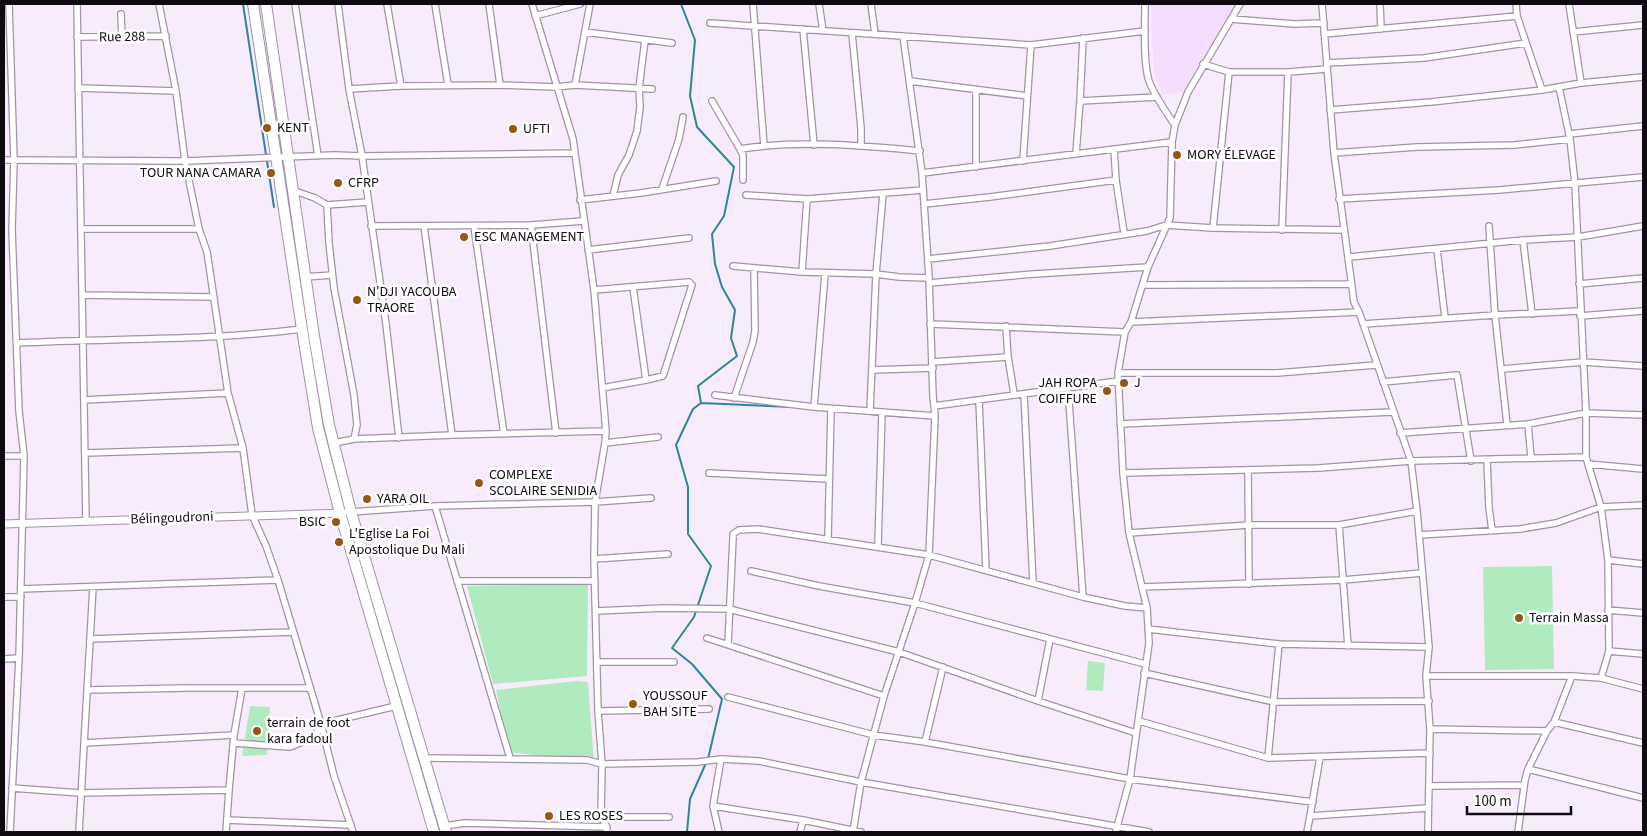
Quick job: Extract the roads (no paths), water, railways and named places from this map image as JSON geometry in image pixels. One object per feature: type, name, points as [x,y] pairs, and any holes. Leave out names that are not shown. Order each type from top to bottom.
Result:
[{"type":"highway","points":[[253,4],[318,428],[425,758],[445,829]]},
{"type":"highway","points":[[266,4],[305,277],[321,378],[346,512],[396,706],[434,832]]},
{"type":"street","points":[[9,4],[14,160],[12,230],[18,343],[19,411],[24,456],[19,658],[10,832]]},
{"type":"street","points":[[77,4],[86,521]]},
{"type":"street","points":[[159,4],[176,90],[185,161],[199,229],[207,252],[212,297],[228,393],[243,448],[252,515],[278,580],[352,832]]},
{"type":"street","points":[[295,4],[318,156]]},
{"type":"street","points":[[338,4],[349,89],[362,156],[386,324],[399,438]]},
{"type":"street","points":[[387,4],[401,86]]},
{"type":"street","points":[[435,4],[448,85]]},
{"type":"street","points":[[489,4],[500,85]]},
{"type":"street","points":[[445,829],[465,823],[606,829],[601,817],[602,764],[598,711],[594,559],[595,502],[606,431],[594,290],[573,139],[532,4]]},
{"type":"street","points":[[536,16],[580,4]]},
{"type":"street","points":[[575,85],[590,4]]},
{"type":"street","points":[[753,4],[764,146]]},
{"type":"street","points":[[819,4],[823,31]]},
{"type":"street","points":[[871,4],[875,34]]},
{"type":"street","points":[[1145,4],[1149,80],[1157,97],[1175,125]]},
{"type":"street","points":[[1117,829],[1130,779],[1149,643],[1146,608],[1129,533],[1123,473],[1118,373],[1125,332],[1131,322],[1148,267],[1170,218],[1172,142],[1175,125],[1188,92],[1203,64],[1240,4]]},
{"type":"street","points":[[1322,4],[1339,200],[1354,302],[1411,461],[1429,646],[1426,676],[1430,729],[1428,832]]},
{"type":"street","points":[[1380,4],[1381,29]]},
{"type":"street","points":[[1516,4],[1517,16],[1542,90]]},
{"type":"street","points":[[1569,4],[1581,83]]},
{"type":"street","points":[[121,14],[122,37]]},
{"type":"street","points":[[1324,34],[1517,16]]},
{"type":"street","points":[[1231,19],[1294,24],[1324,24]]},
{"type":"street","points":[[710,23],[1031,45],[1145,31]]},
{"type":"street","points":[[1573,32],[1643,26]]},
{"type":"street","points":[[803,29],[814,144]]},
{"type":"street","points":[[585,32],[672,43]]},
{"type":"street","points":[[852,33],[861,145]]},
{"type":"street","name":"Rue 288","points":[[77,37],[166,36]]},
{"type":"street","points":[[853,832],[861,782],[884,696],[929,555],[936,416],[922,173],[903,36]]},
{"type":"street","points":[[1076,154],[1083,38]]},
{"type":"street","points":[[613,196],[618,175],[629,155],[637,131],[640,107],[639,88],[645,40]]},
{"type":"street","points":[[1203,64],[1229,72],[1288,72],[1327,66],[1424,58],[1526,43]]},
{"type":"street","points":[[1024,161],[1031,45]]},
{"type":"street","points":[[1213,228],[1229,72]]},
{"type":"street","points":[[1282,230],[1288,72]]},
{"type":"street","points":[[1330,110],[1431,102],[1643,77]]},
{"type":"street","points":[[910,81],[1027,96]]},
{"type":"street","points":[[910,81],[1027,96]]},
{"type":"street","points":[[349,89],[448,85],[556,87],[575,85],[652,89]]},
{"type":"street","points":[[1559,87],[1569,136],[1575,184],[1586,413],[1586,457],[1601,507],[1608,560],[1609,651],[1601,678]]},
{"type":"street","points":[[78,88],[176,90]]},
{"type":"street","points":[[976,90],[976,167]]},
{"type":"street","points":[[1080,101],[1157,97]]},
{"type":"street","points":[[712,101],[743,155],[743,180]]},
{"type":"street","points":[[662,190],[679,139],[683,118]]},
{"type":"street","points":[[1334,153],[1417,147],[1514,145],[1643,126]]},
{"type":"street","points":[[922,173],[1172,142]]},
{"type":"street","points":[[740,149],[814,144],[861,145],[920,151]]},
{"type":"street","points":[[1114,149],[1116,180],[1124,234]]},
{"type":"street","points":[[4,160],[185,161],[318,156],[575,153]]},
{"type":"street","points":[[1339,200],[1643,178]]},
{"type":"street","points":[[924,204],[990,198],[1116,180]]},
{"type":"street","points":[[580,200],[716,181]]},
{"type":"street","points":[[292,190],[315,198],[327,205],[368,202]]},
{"type":"street","points":[[746,195],[807,199],[923,190]]},
{"type":"street","points":[[870,411],[876,274],[883,194]]},
{"type":"street","points":[[802,272],[807,199]]},
{"type":"street","points":[[327,205],[332,275],[354,395],[357,425],[354,440]]},
{"type":"street","points":[[371,226],[531,225],[584,221]]},
{"type":"street","points":[[531,225],[556,433]]},
{"type":"street","points":[[928,259],[1050,246],[1147,231],[1166,225],[1282,230],[1344,230]]},
{"type":"street","points":[[424,226],[452,435]]},
{"type":"street","points":[[474,226],[504,434]]},
{"type":"street","points":[[1489,226],[1495,315],[1507,424]]},
{"type":"street","points":[[1348,257],[1523,240],[1578,237],[1643,226]]},
{"type":"street","points":[[81,229],[199,229]]},
{"type":"street","points":[[4,231],[12,230]]},
{"type":"street","points":[[588,250],[689,238]]},
{"type":"street","points":[[1523,240],[1532,314]]},
{"type":"street","points":[[1437,249],[1445,318]]},
{"type":"street","points":[[733,266],[825,274],[876,274],[929,281],[1148,267]]},
{"type":"street","points":[[734,398],[755,331],[754,268]]},
{"type":"street","points":[[814,407],[825,274]]},
{"type":"street","points":[[305,277],[332,275]]},
{"type":"street","points":[[1579,284],[1643,278]]},
{"type":"street","points":[[594,290],[689,282],[692,285],[663,376],[602,388]]},
{"type":"street","points":[[1143,285],[1351,284]]},
{"type":"street","points":[[633,287],[646,380]]},
{"type":"street","points":[[82,295],[212,297]]},
{"type":"street","points":[[1363,324],[1495,315],[1643,311]]},
{"type":"street","points":[[1131,322],[1359,312]]},
{"type":"street","points":[[930,324],[1125,332]]},
{"type":"street","points":[[1006,326],[1008,357],[1014,394]]},
{"type":"street","points":[[18,343],[219,337],[302,329]]},
{"type":"street","points":[[872,370],[1008,357]]},
{"type":"street","points":[[1502,369],[1583,362],[1643,366]]},
{"type":"street","points":[[1118,373],[1277,373],[1376,365]]},
{"type":"street","points":[[1383,382],[1457,375],[1471,461]]},
{"type":"street","points":[[934,406],[1118,381]]},
{"type":"street","points":[[1068,388],[1083,597]]},
{"type":"street","points":[[84,400],[228,393]]},
{"type":"street","points":[[1024,394],[1033,583]]},
{"type":"street","points":[[715,395],[814,407],[936,416]]},
{"type":"street","points":[[979,400],[986,570]]},
{"type":"street","points":[[828,539],[830,408]]},
{"type":"street","points":[[878,546],[882,412]]},
{"type":"street","points":[[1120,424],[1392,412]]},
{"type":"street","points":[[1400,433],[1528,424],[1586,413],[1643,415]]},
{"type":"street","points":[[1528,424],[1531,457]]},
{"type":"street","points":[[334,443],[354,440],[452,435],[606,431]]},
{"type":"street","points":[[605,443],[658,437]]},
{"type":"street","points":[[85,453],[243,448]]},
{"type":"street","points":[[4,456],[24,456]]},
{"type":"street","points":[[1123,473],[1319,468],[1411,461],[1586,457]]},
{"type":"street","points":[[1487,460],[1492,530]]},
{"type":"street","points":[[1588,464],[1643,469]]},
{"type":"street","points":[[1248,470],[1249,584]]},
{"type":"street","points":[[708,473],[829,478]]},
{"type":"street","points":[[346,512],[435,506],[595,502],[651,498]]},
{"type":"street","points":[[1419,535],[1520,529],[1556,523],[1601,507],[1643,505]]},
{"type":"street","points":[[435,506],[510,758]]},
{"type":"street","points":[[1129,533],[1249,524],[1339,525],[1417,511]]},
{"type":"street","name":"Bélingoudroni","points":[[4,524],[346,512]]},
{"type":"street","points":[[1339,525],[1348,646]]},
{"type":"street","points":[[728,644],[732,538],[735,531],[740,530],[758,529],[929,555],[1083,597],[1146,608]]},
{"type":"street","points":[[594,559],[668,554]]},
{"type":"street","points":[[1608,560],[1643,564]]},
{"type":"street","points":[[751,571],[820,586],[915,603],[1145,664]]},
{"type":"street","points":[[1142,588],[1343,580],[1422,573]]},
{"type":"street","points":[[21,589],[278,580]]},
{"type":"street","points":[[457,581],[595,581]]},
{"type":"street","points":[[79,832],[93,587]]},
{"type":"street","points":[[4,597],[21,596]]},
{"type":"street","points":[[596,611],[664,608],[728,609],[899,652],[1136,733]]},
{"type":"street","points":[[1608,610],[1643,613]]},
{"type":"street","points":[[1148,629],[1279,644],[1429,646]]},
{"type":"street","points":[[90,639],[293,632]]},
{"type":"street","points":[[706,638],[884,696]]},
{"type":"street","points":[[1038,701],[1050,639]]},
{"type":"street","points":[[1268,758],[1279,644]]},
{"type":"street","points":[[1609,651],[1643,654]]},
{"type":"street","points":[[4,659],[19,658]]},
{"type":"street","points":[[597,662],[674,662]]},
{"type":"street","points":[[925,742],[943,667]]},
{"type":"street","points":[[1144,672],[1274,702],[1429,700]]},
{"type":"street","points":[[1426,676],[1572,676],[1601,678],[1643,689]]},
{"type":"street","points":[[1518,832],[1528,769],[1547,731],[1554,722],[1572,676]]},
{"type":"street","points":[[226,832],[233,743],[242,688]]},
{"type":"street","points":[[87,690],[310,688]]},
{"type":"street","points":[[728,697],[874,735],[925,742],[1130,779],[1313,802]]},
{"type":"street","points":[[233,743],[290,747],[307,740],[321,726],[396,706]]},
{"type":"street","points":[[598,711],[709,710]]},
{"type":"street","points":[[1139,721],[1268,758],[1430,753]]},
{"type":"street","points":[[1554,722],[1643,743]]},
{"type":"street","points":[[1430,729],[1547,731]]},
{"type":"street","points":[[84,743],[234,736]]},
{"type":"street","points":[[1308,832],[1320,757]]},
{"type":"street","points":[[425,758],[586,760],[602,764],[698,762],[721,759],[759,761],[861,782],[1117,829],[1149,832]]},
{"type":"street","points":[[718,832],[713,806],[721,759]]},
{"type":"street","points":[[1528,769],[1643,798]]},
{"type":"street","points":[[1429,786],[1524,785]]},
{"type":"street","points":[[12,788],[80,793],[229,790]]},
{"type":"street","points":[[713,806],[803,820],[853,832],[861,832]]},
{"type":"street","points":[[1310,816],[1428,808]]},
{"type":"street","points":[[601,817],[669,816]]},
{"type":"street","points":[[226,820],[350,825]]},
{"type":"street","points":[[800,832],[803,820]]},
{"type":"waterway","points":[[243,4],[274,207]]},
{"type":"waterway","points":[[681,4],[695,40],[690,96],[697,127],[734,167],[724,216],[712,234],[715,264],[722,287],[735,310],[731,338],[737,356],[698,386],[701,403],[693,409],[676,445],[688,487],[688,534],[711,566],[694,617],[672,648],[692,664],[722,699],[708,759]]},
{"type":"waterway","points":[[701,403],[792,407]]},
{"type":"waterway","points":[[870,414],[880,415]]},
{"type":"waterway","points":[[884,415],[907,417]]},
{"type":"waterway","points":[[687,832],[690,799],[706,763]]},
{"type":"place","name":"KENT","points":[[267,128]]},
{"type":"place","name":"UFTI","points":[[513,129]]},
{"type":"place","name":"MORY ÉLEVAGE","points":[[1177,155]]},
{"type":"place","name":"TOUR NANA CAMARA","points":[[271,173]]},
{"type":"place","name":"CFRP","points":[[338,183]]},
{"type":"place","name":"ESC MANAGEMENT","points":[[464,237]]},
{"type":"place","name":"N'DJI YACOUBA TRAORE","points":[[357,300]]},
{"type":"place","name":"J","points":[[1124,383]]},
{"type":"place","name":"JAH ROPA COIFFURE","points":[[1107,391]]},
{"type":"place","name":"COMPLEXE SCOLAIRE SENIDIA","points":[[479,483]]},
{"type":"place","name":"YARA OIL","points":[[367,499]]},
{"type":"place","name":"BSIC","points":[[336,522]]},
{"type":"place","name":"L'Eglise La Foi Apostolique Du Mali","points":[[339,542]]},
{"type":"place","name":"Terrain Massa","points":[[1519,618]]},
{"type":"place","name":"YOUSSOUF BAH SITE","points":[[633,704]]},
{"type":"place","name":"terrain de foot kara fadoul","points":[[257,731]]},
{"type":"place","name":"LES ROSES","points":[[549,816]]}]
